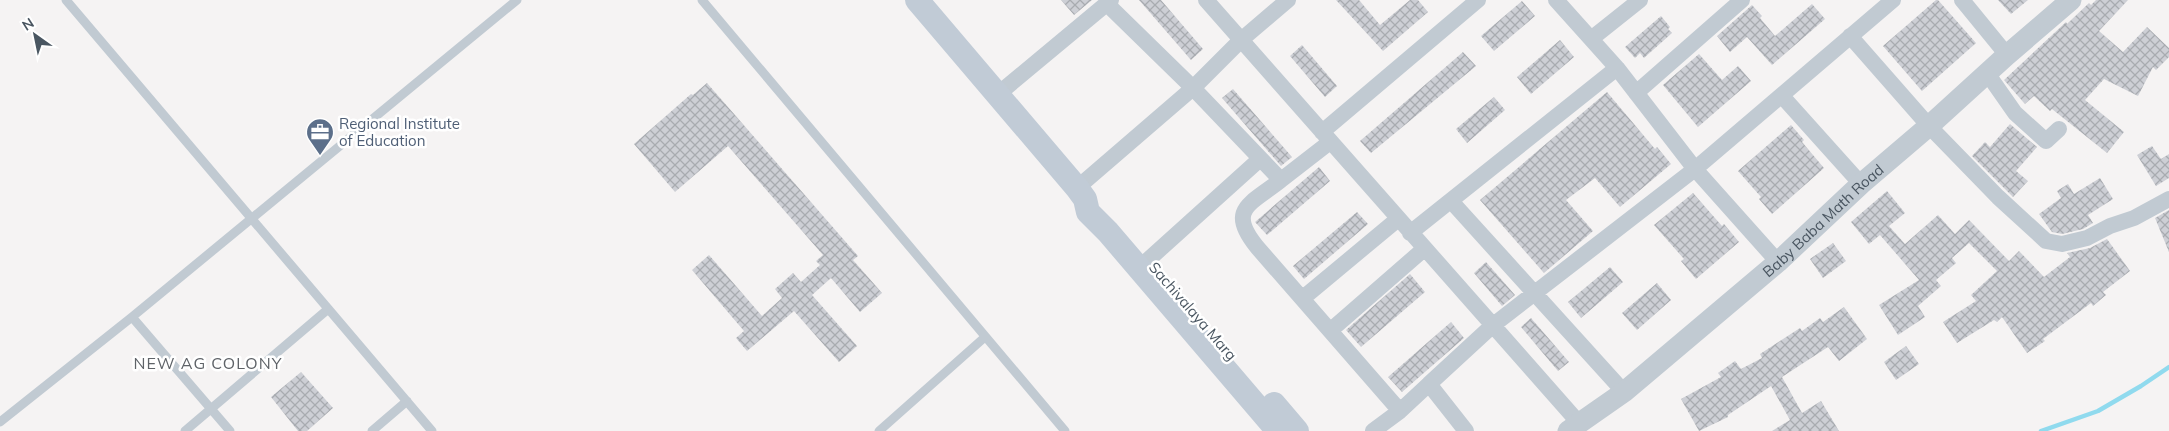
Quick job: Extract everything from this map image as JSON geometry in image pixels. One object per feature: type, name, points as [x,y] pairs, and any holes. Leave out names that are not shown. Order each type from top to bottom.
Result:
[{"type":"main road","name":"Sachivalaya Marg","points":[[917,0],[1081,194],[1088,212],[1108,232],[1278,431]]},
{"type":"main road","name":"Sachivalaya Marg","points":[[1081,194],[1100,201],[1148,260],[1297,431]]},
{"type":"street","points":[[1206,0],[1492,326],[1574,427]]},
{"type":"street","points":[[1081,194],[1241,40],[1288,0]]},
{"type":"street","points":[[1400,411],[1257,247],[1242,226],[1241,216],[1245,209],[1281,180],[1478,0]]},
{"type":"street","points":[[1556,0],[1618,68],[1695,169],[1778,262]]},
{"type":"street","points":[[1591,39],[1640,0]]},
{"type":"street","points":[[1636,92],[1742,0]]},
{"type":"street","points":[[1373,431],[1400,411],[1492,326],[1695,169],[1892,0]]},
{"type":"street","points":[[1962,0],[2007,55]]},
{"type":"street","name":"Baby Baba Math Road","points":[[1574,427],[1624,392],[1778,262],[1861,184],[2071,0]]},
{"type":"street","points":[[997,94],[1109,2],[1281,180]]},
{"type":"street","points":[[1850,36],[1929,126],[2005,204],[2046,241],[2062,244],[2087,238],[2110,226],[2134,218],[2169,199]]},
{"type":"street","points":[[1410,233],[1618,68]]},
{"type":"street","points":[[1987,73],[2015,113],[2046,141],[2059,128]]},
{"type":"street","points":[[1782,96],[1861,184]]},
{"type":"street","points":[[1148,260],[1260,159]]},
{"type":"street","points":[[1451,200],[1536,292],[1624,392]]},
{"type":"street","points":[[1303,298],[1398,219]]},
{"type":"street","points":[[1331,330],[1424,249]]},
{"type":"street","points":[[1429,384],[1466,431]]},
{"type":"lane","points":[[66,0],[252,218],[327,310],[432,431]]},
{"type":"lane","points":[[0,422],[132,317],[517,0]]},
{"type":"lane","points":[[702,0],[1065,431]]},
{"type":"lane","points":[[185,431],[327,310]]},
{"type":"lane","points":[[132,317],[230,431]]},
{"type":"lane","points":[[879,431],[985,336]]},
{"type":"lane","points":[[372,431],[406,401]]},
{"type":"building","points":[[1061,0],[1092,0],[1074,15]]},
{"type":"building","points":[[1139,0],[1161,0],[1203,49],[1191,60]]},
{"type":"building","points":[[1336,0],[1359,0],[1380,25],[1410,0],[1418,0],[1428,12],[1383,51]]},
{"type":"building","points":[[1936,0],[1976,43],[1922,91],[1883,46]]},
{"type":"building","points":[[1998,0],[2028,0],[2011,14]]},
{"type":"building","points":[[2096,0],[2128,0],[2099,31],[2123,52],[2147,27],[2169,48],[2169,57],[2156,70],[2153,67],[2138,96],[2104,79],[2085,100],[2124,132],[2107,153],[2052,109],[2050,111],[2034,96],[2025,104],[2004,80],[2066,22],[2067,24],[2089,3],[2091,5]]},
{"type":"building","points":[[1522,1],[1535,16],[1494,51],[1481,36]]},
{"type":"building","points":[[1812,4],[1825,19],[1772,65],[1747,37],[1730,52],[1717,36],[1752,5],[1775,36]]},
{"type":"building","points":[[1661,16],[1670,27],[1668,29],[1672,33],[1644,58],[1640,53],[1635,58],[1625,47]]},
{"type":"building","points":[[1560,40],[1574,57],[1531,94],[1517,77]]},
{"type":"building","points":[[1302,45],[1337,86],[1325,97],[1290,56]]},
{"type":"building","points":[[1463,52],[1476,66],[1371,153],[1360,141]]},
{"type":"building","points":[[1699,54],[1722,80],[1738,66],[1751,81],[1698,127],[1663,85]]},
{"type":"building","points":[[707,83],[858,256],[853,260],[882,293],[860,312],[831,278],[812,295],[857,346],[839,362],[794,311],[747,351],[736,338],[744,331],[692,270],[709,255],[762,316],[782,298],[775,289],[793,273],[801,282],[820,265],[816,261],[823,255],[728,146],[675,192],[634,144],[691,94],[693,95]]},
{"type":"building","points":[[1233,89],[1292,157],[1281,166],[1222,98]]},
{"type":"building","points":[[1607,92],[1655,149],[1657,147],[1671,164],[1620,207],[1595,178],[1566,200],[1593,231],[1544,273],[1480,200]]},
{"type":"building","points":[[1494,97],[1505,110],[1467,143],[1456,129]]},
{"type":"building","points":[[2010,124],[2037,147],[2016,171],[2028,181],[2013,197],[1972,156],[1985,142],[1990,147]]},
{"type":"building","points":[[1791,125],[1804,140],[1802,142],[1824,168],[1772,214],[1759,199],[1761,197],[1738,171]]},
{"type":"building","points":[[2152,146],[2161,159],[2169,154],[2169,178],[2156,186],[2137,155]]},
{"type":"building","points":[[1319,167],[1330,181],[1267,235],[1255,222]]},
{"type":"building","points":[[2100,178],[2113,199],[2088,215],[2093,223],[2083,229],[2062,234],[2052,232],[2039,214],[2061,198],[2057,191],[2068,184],[2074,194]]},
{"type":"building","points":[[1887,191],[1905,213],[1889,226],[1905,244],[1938,215],[1955,234],[1969,220],[2009,261],[2019,251],[2044,277],[2070,257],[2067,253],[2090,248],[2107,239],[2130,271],[2103,292],[2106,295],[2093,306],[2091,303],[2043,339],[2045,341],[2027,353],[2002,317],[1997,322],[1994,320],[1957,343],[1943,322],[1976,301],[1971,295],[1997,271],[1969,243],[1952,258],[1956,263],[1936,280],[1941,286],[1918,306],[1925,317],[1898,335],[1879,305],[1919,280],[1880,235],[1869,244],[1851,222]]},
{"type":"building","points":[[1693,193],[1739,242],[1696,279],[1681,261],[1684,259],[1654,225]]},
{"type":"building","points":[[2169,210],[2169,252],[2155,218]]},
{"type":"building","points":[[1357,212],[1368,224],[1304,279],[1293,266]]},
{"type":"building","points":[[1833,243],[1846,261],[1823,278],[1810,259]]},
{"type":"building","points":[[1486,262],[1515,295],[1502,306],[1474,273]]},
{"type":"building","points":[[1610,267],[1623,282],[1581,318],[1568,302]]},
{"type":"building","points":[[1410,274],[1425,292],[1361,347],[1346,330]]},
{"type":"building","points":[[1657,283],[1671,300],[1637,330],[1622,313]]},
{"type":"building","points":[[1844,307],[1867,339],[1839,361],[1828,347],[1782,377],[1802,413],[1821,401],[1839,431],[1772,431],[1790,420],[1771,386],[1728,415],[1728,417],[1699,431],[1681,399],[1721,377],[1718,373],[1735,361],[1741,369],[1762,358],[1760,354],[1800,328],[1802,331],[1820,318],[1823,322]]},
{"type":"building","points":[[1531,318],[1569,362],[1558,371],[1521,327]]},
{"type":"building","points":[[1451,322],[1464,338],[1402,392],[1388,377]]},
{"type":"building","points":[[1906,346],[1919,364],[1896,380],[1884,362]]},
{"type":"building","points":[[301,372],[333,408],[307,431],[298,431],[271,397]]},
{"type":"waterway","points":[[2041,431],[2098,411],[2169,367]]},
{"type":"place","name":"Regional Institute of Education","points":[[320,156]]},
{"type":"district","name":"NEW AG COLONY","points":[[208,363]]}]
